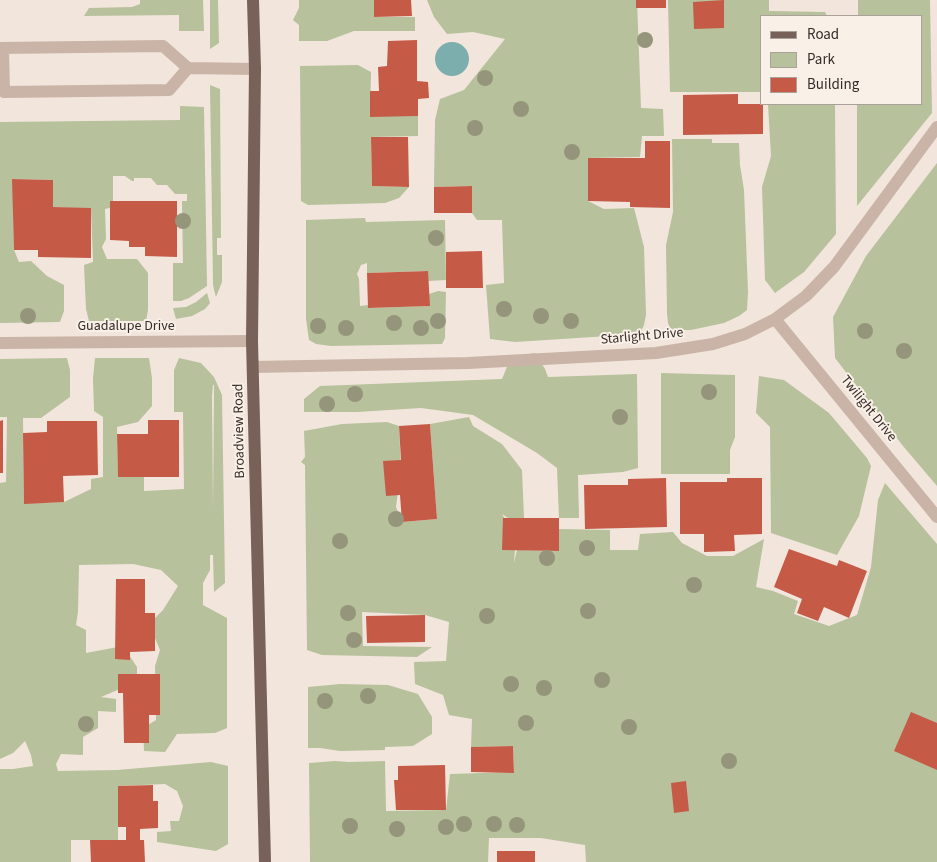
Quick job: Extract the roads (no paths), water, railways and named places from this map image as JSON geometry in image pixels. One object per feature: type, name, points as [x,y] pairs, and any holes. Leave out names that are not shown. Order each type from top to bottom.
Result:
[{"type":"main road","name":"Broadview Road","points":[[253,0],[255,69],[252,341],[265,862]]},
{"type":"street","points":[[188,68],[169,90],[4,92],[2,48],[163,46],[188,68],[255,69]]},
{"type":"street","name":"Starlight Drive","points":[[253,367],[468,363],[656,353],[713,344],[744,334],[775,319],[806,296],[834,267],[937,126]]},
{"type":"street","name":"Twilight Drive","points":[[775,319],[937,517]]},
{"type":"street","name":"Guadalupe Drive","points":[[0,343],[252,341]]},
{"type":"water","points":[[452,42],[459,43],[464,47],[468,52],[468,66],[464,71],[459,75],[452,76],[445,75],[440,71],[436,66],[435,59],[436,52],[440,47],[445,43]]}]
